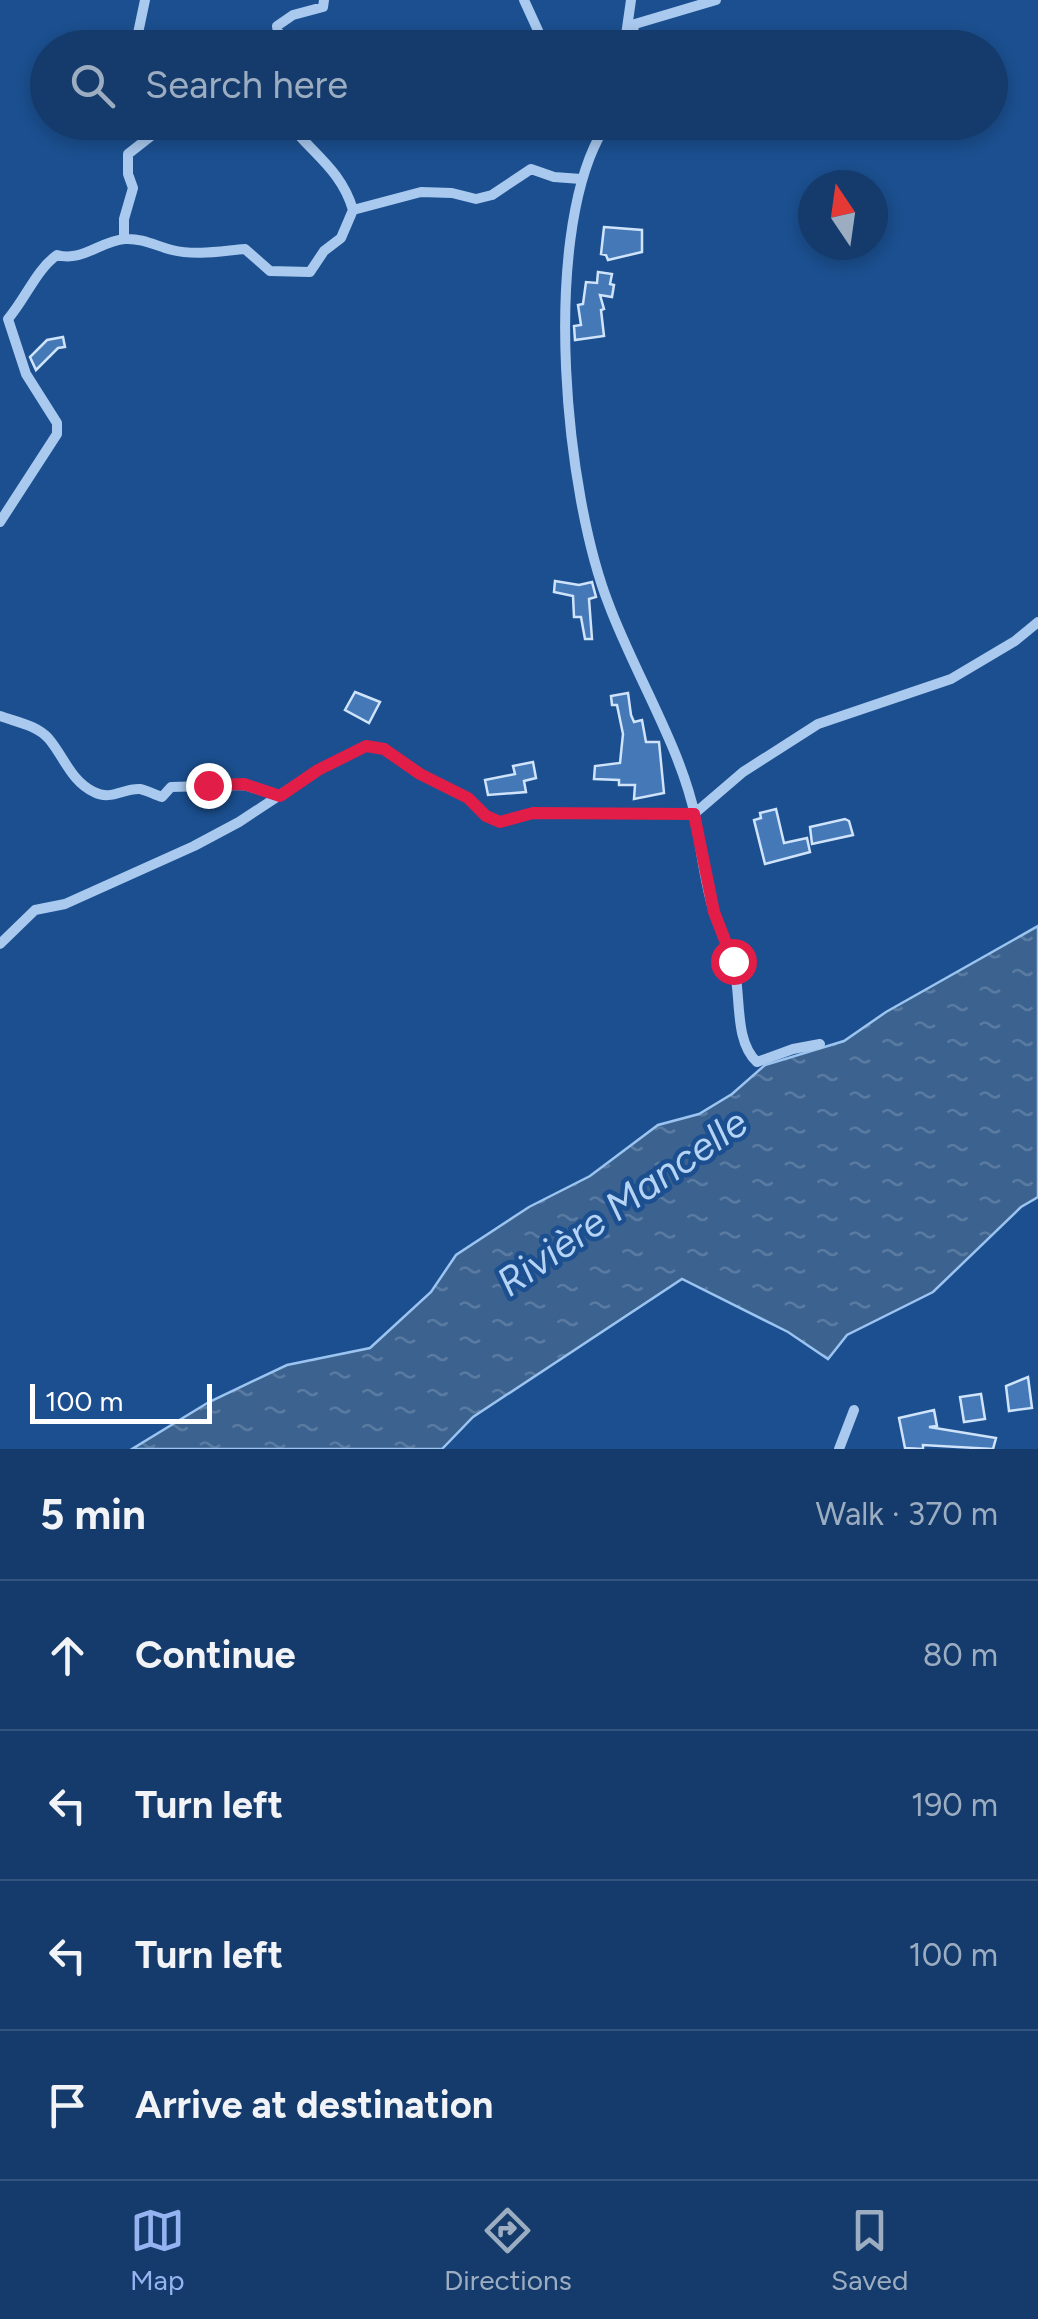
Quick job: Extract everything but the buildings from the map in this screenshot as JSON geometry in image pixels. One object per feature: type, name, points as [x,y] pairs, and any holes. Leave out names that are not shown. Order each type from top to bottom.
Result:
[{"type":"street","points":[[139,30],[145,0]]},
{"type":"street","points":[[277,30],[277,26],[293,14],[323,7],[324,0]]},
{"type":"street","points":[[524,0],[538,30]]},
{"type":"street","points":[[627,30],[631,0]]},
{"type":"street","points":[[634,30],[636,24],[716,0]]},
{"type":"street","points":[[124,239],[124,219],[133,188],[128,154],[146,140]]},
{"type":"street","points":[[0,522],[58,434],[57,423],[26,374],[8,319],[32,288],[42,265],[57,254],[70,258],[124,239],[140,239],[174,251],[245,249],[270,271],[310,272],[324,251],[341,238],[353,210],[341,181],[307,140]]},
{"type":"street","points":[[596,140],[584,165],[567,302],[568,428],[590,542],[607,602],[676,760],[694,814],[714,912],[733,961],[748,1054],[757,1062],[820,1044]]},
{"type":"street","points":[[353,210],[421,192],[476,199],[492,194],[531,169],[582,179]]},
{"type":"street","points":[[0,944],[35,910],[65,904],[194,846],[318,770],[366,746],[384,749],[420,774],[468,798],[486,816],[500,822],[533,813],[694,814],[743,772],[818,724],[951,679],[1015,641],[1038,622]]},
{"type":"street","points":[[0,716],[33,727],[49,739],[58,757],[95,793],[109,796],[140,789],[162,797],[171,787],[244,784],[280,796]]},
{"type":"street","points":[[839,1449],[854,1410]]},
{"type":"water","name":"Rivière Mancelle","points":[[1038,926],[1038,1197],[1021,1207],[933,1292],[847,1335],[828,1359],[788,1332],[682,1279],[473,1417],[442,1449],[132,1449],[209,1402],[287,1365],[370,1348],[431,1292],[456,1255],[529,1207],[590,1176],[658,1125],[699,1114],[732,1094],[765,1065],[844,1041],[886,1012]]},
{"type":"route","points":[[208,785],[244,784],[280,796],[318,770],[366,746],[384,749],[420,774],[468,798],[486,816],[500,822],[533,813],[694,814],[714,912],[733,961]]}]
